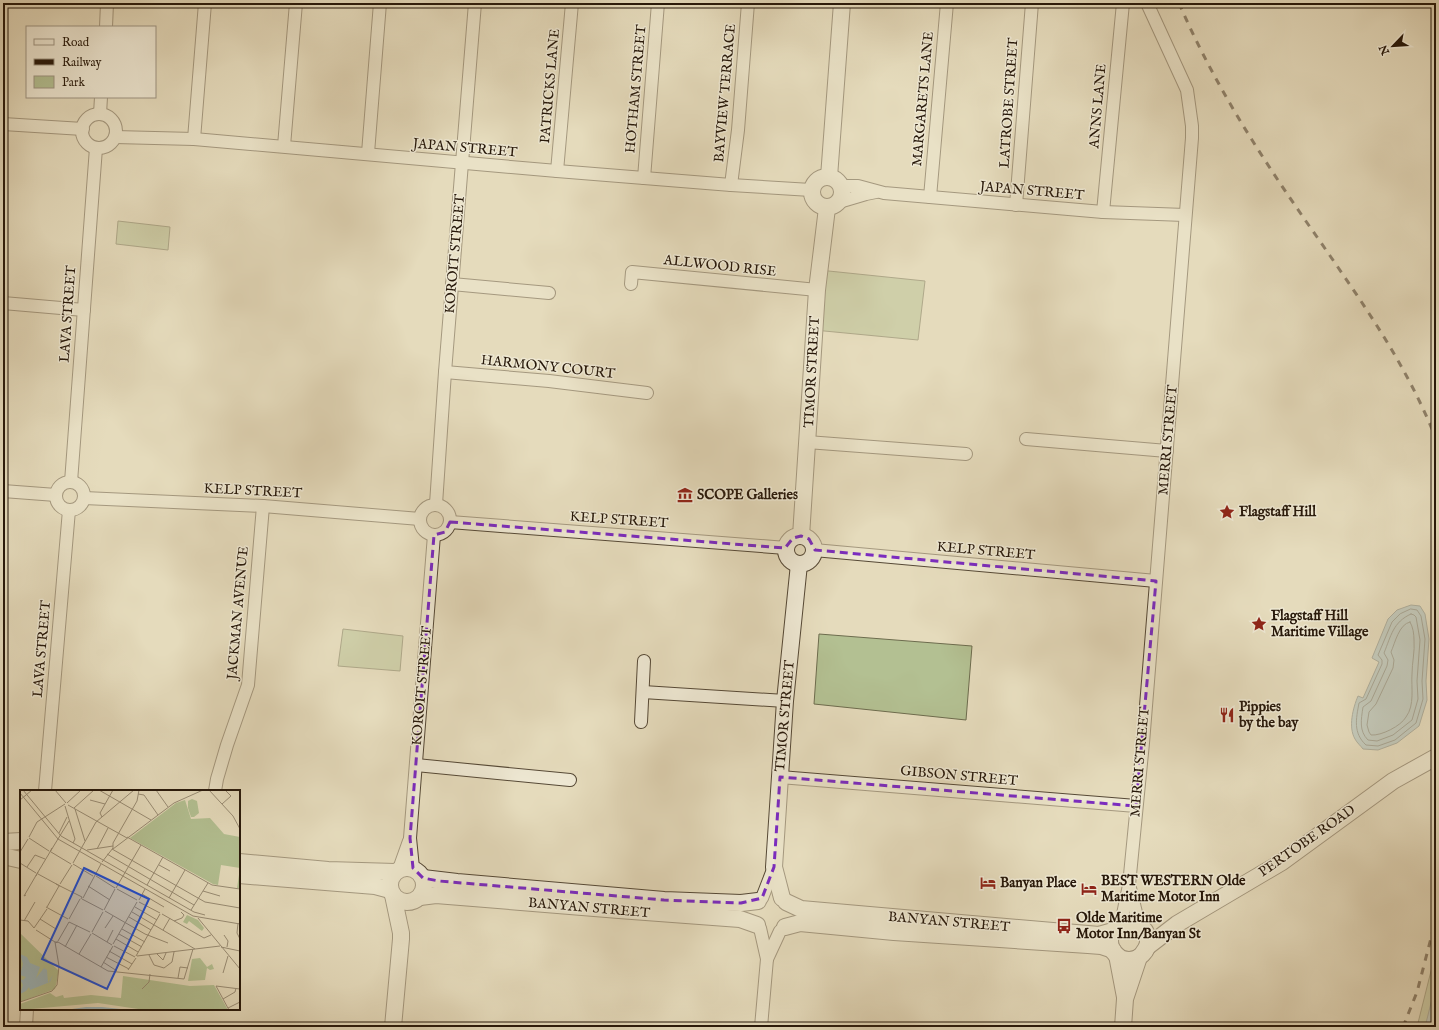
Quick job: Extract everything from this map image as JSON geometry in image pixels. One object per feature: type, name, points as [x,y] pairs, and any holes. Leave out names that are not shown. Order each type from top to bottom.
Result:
[{"type":"street","points":[[106,26],[107,3]]},
{"type":"street","points":[[194,139],[205,3]]},
{"type":"street","points":[[284,146],[296,3]]},
{"type":"street","points":[[368,153],[380,3]]},
{"type":"street","name":"KOROIT STREET","points":[[436,504],[445,372],[475,3]]},
{"type":"street","name":"PATRICKS LANE","points":[[557,171],[572,3]]},
{"type":"street","name":"HOTHAM STREET","points":[[644,178],[658,3]]},
{"type":"street","name":"BAYVIEW TERRACE","points":[[731,186],[738,130],[748,3]]},
{"type":"street","points":[[835,181],[820,178],[816,181],[811,190],[816,204],[822,207],[833,205],[842,194],[835,181],[842,3]]},
{"type":"street","name":"MARGARETS LANE","points":[[930,197],[946,3]]},
{"type":"street","name":"LATROBE STREET","points":[[1016,205],[1032,3]]},
{"type":"street","name":"ANNS LANE","points":[[1103,212],[1123,3]]},
{"type":"street","name":"MERRI STREET","points":[[1117,927],[1129,885],[1143,743],[1192,138],[1192,126],[1187,90],[1147,3]]},
{"type":"street","points":[[100,114],[101,98]]},
{"type":"street","points":[[100,114],[110,118],[114,124],[116,133],[110,145],[104,148],[96,148],[85,140],[83,128],[84,124],[89,118],[100,114]]},
{"type":"street","points":[[3,124],[83,128]]},
{"type":"street","name":"JAPAN STREET","points":[[115,137],[194,139],[368,153],[462,163],[731,186],[811,190]]},
{"type":"street","name":"LAVA STREET","points":[[71,482],[96,148]]},
{"type":"street","name":"JAPAN STREET","points":[[835,181],[877,192],[1103,212],[1185,215]]},
{"type":"street","name":"JAPAN STREET","points":[[833,205],[877,192]]},
{"type":"street","name":"TIMOR STREET","points":[[801,536],[817,290],[833,205]]},
{"type":"street","name":"ALLWOOD RISE","points":[[631,284],[632,272],[817,290]]},
{"type":"street","points":[[452,284],[549,293]]},
{"type":"street","points":[[3,303],[84,310]]},
{"type":"street","name":"HARMONY COURT","points":[[445,372],[549,381],[647,393]]},
{"type":"street","points":[[1026,439],[1167,451]]},
{"type":"street","points":[[807,442],[966,454]]},
{"type":"street","points":[[71,482],[79,486],[83,491],[84,498],[80,506],[76,509],[69,510],[62,507],[58,503],[56,495],[59,488],[64,483],[71,482]]},
{"type":"street","points":[[3,491],[56,495]]},
{"type":"street","name":"KELP STREET","points":[[84,498],[263,506],[420,519]]},
{"type":"street","points":[[436,504],[441,505],[448,512],[450,522],[449,527],[445,532],[434,535],[428,534],[424,530],[420,525],[420,519],[421,513],[425,508],[436,504]]},
{"type":"street","name":"JACKMAN AVENUE","points":[[215,790],[227,745],[248,685],[263,506]]},
{"type":"street","name":"LAVA STREET","points":[[45,790],[69,510]]},
{"type":"street","name":"KELP STREET","points":[[450,522],[786,548]]},
{"type":"street","name":"KOROIT STREET","points":[[408,872],[434,535]]},
{"type":"street","points":[[801,536],[808,539],[814,550],[811,559],[803,564],[799,564],[790,560],[786,552],[786,548],[787,544],[793,538],[801,536]]},
{"type":"street","name":"KELP STREET","points":[[814,550],[1156,581]]},
{"type":"street","name":"TIMOR STREET","points":[[760,900],[774,867],[785,701],[799,564]]},
{"type":"street","points":[[640,722],[644,661]]},
{"type":"street","points":[[643,692],[785,701]]},
{"type":"street","name":"PERTOBE ROAD","points":[[1141,955],[1147,947],[1177,924],[1277,865],[1392,781],[1436,757]]},
{"type":"street","points":[[416,765],[570,780]]},
{"type":"street","name":"GIBSON STREET","points":[[780,777],[1136,806]]},
{"type":"street","points":[[3,842],[20,841]]},
{"type":"street","points":[[3,856],[20,860]]},
{"type":"street","name":"BANYAN STREET","points":[[240,862],[328,870],[408,872],[457,882],[664,900],[741,903],[760,900]]},
{"type":"street","name":"TIMOR STREET","points":[[774,867],[784,900]]},
{"type":"street","points":[[393,1027],[401,933],[391,892],[390,880],[408,872],[424,888],[417,899],[401,933]]},
{"type":"street","points":[[240,875],[375,886],[391,892],[400,901],[410,902],[417,899]]},
{"type":"street","name":"MERRI STREET","points":[[1129,885],[1140,926]]},
{"type":"street","name":"BANYAN STREET","points":[[417,899],[436,895],[740,919],[758,927]]},
{"type":"street","points":[[772,895],[784,900],[789,906],[790,915],[788,924],[782,929],[769,933],[758,927],[754,922],[753,914],[755,905],[760,900],[772,895]]},
{"type":"street","name":"BANYAN STREET","points":[[784,900],[801,909],[895,925],[1101,946],[1115,952]]},
{"type":"street","points":[[1123,1027],[1125,999],[1141,955],[1148,942],[1145,931],[1133,922],[1127,922],[1117,927],[1110,940],[1115,952],[1125,999]]},
{"type":"street","name":"BANYAN STREET","points":[[782,929],[800,923],[895,925],[1099,935],[1117,927]]},
{"type":"street","name":"PERTOBE ROAD","points":[[1140,926],[1177,924]]},
{"type":"street","points":[[758,927],[767,959],[761,1027]]},
{"type":"street","points":[[767,959],[782,929]]},
{"type":"street","points":[[1115,952],[1128,959],[1141,955]]},
{"type":"street","points":[[26,1027],[27,1010]]},
{"type":"highlighted area","points":[[450,522],[785,548],[793,538],[801,536],[809,539],[815,550],[1156,581],[1136,806],[780,777],[774,867],[762,898],[741,903],[664,900],[439,881],[423,878],[413,868],[410,838],[434,535],[445,532]]},
{"type":"green space","points":[[118,221],[170,227],[168,250],[116,244]]},
{"type":"green space","points":[[819,270],[925,281],[918,340],[814,330]]},
{"type":"green space","points":[[343,629],[403,636],[400,671],[338,666]]},
{"type":"green space","points":[[819,634],[972,646],[966,720],[814,704]]},
{"type":"green space","points":[[1436,951],[1436,1027],[1417,1027]]},
{"type":"water","points":[[1411,605],[1420,606],[1425,614],[1429,639],[1426,681],[1427,700],[1419,726],[1397,743],[1378,750],[1363,749],[1355,739],[1352,729],[1352,718],[1356,701],[1358,696],[1363,698],[1379,662],[1372,658],[1388,619],[1397,610]]},
{"type":"water","points":[[1436,983],[1436,1027],[1425,1027]]},
{"type":"railway","points":[[1179,3],[1208,65],[1242,124],[1260,153],[1367,310],[1412,385],[1436,439]]},
{"type":"railway","points":[[1403,1027],[1417,992],[1436,919]]},
{"type":"place","name":"SCOPE Galleries","points":[[685,495]]},
{"type":"place","name":"Flagstaff Hill","points":[[1227,512]]},
{"type":"place","name":"Flagstaff Hill Maritime Village","points":[[1259,624]]},
{"type":"place","name":"Pippies by the bay","points":[[1227,715]]},
{"type":"place","name":"Banyan Place","points":[[988,883]]},
{"type":"place","name":"BEST WESTERN Olde Maritime Motor Inn","points":[[1089,889]]},
{"type":"place","name":"Olde Maritime Motor Inn/Banyan St","points":[[1064,926]]}]
